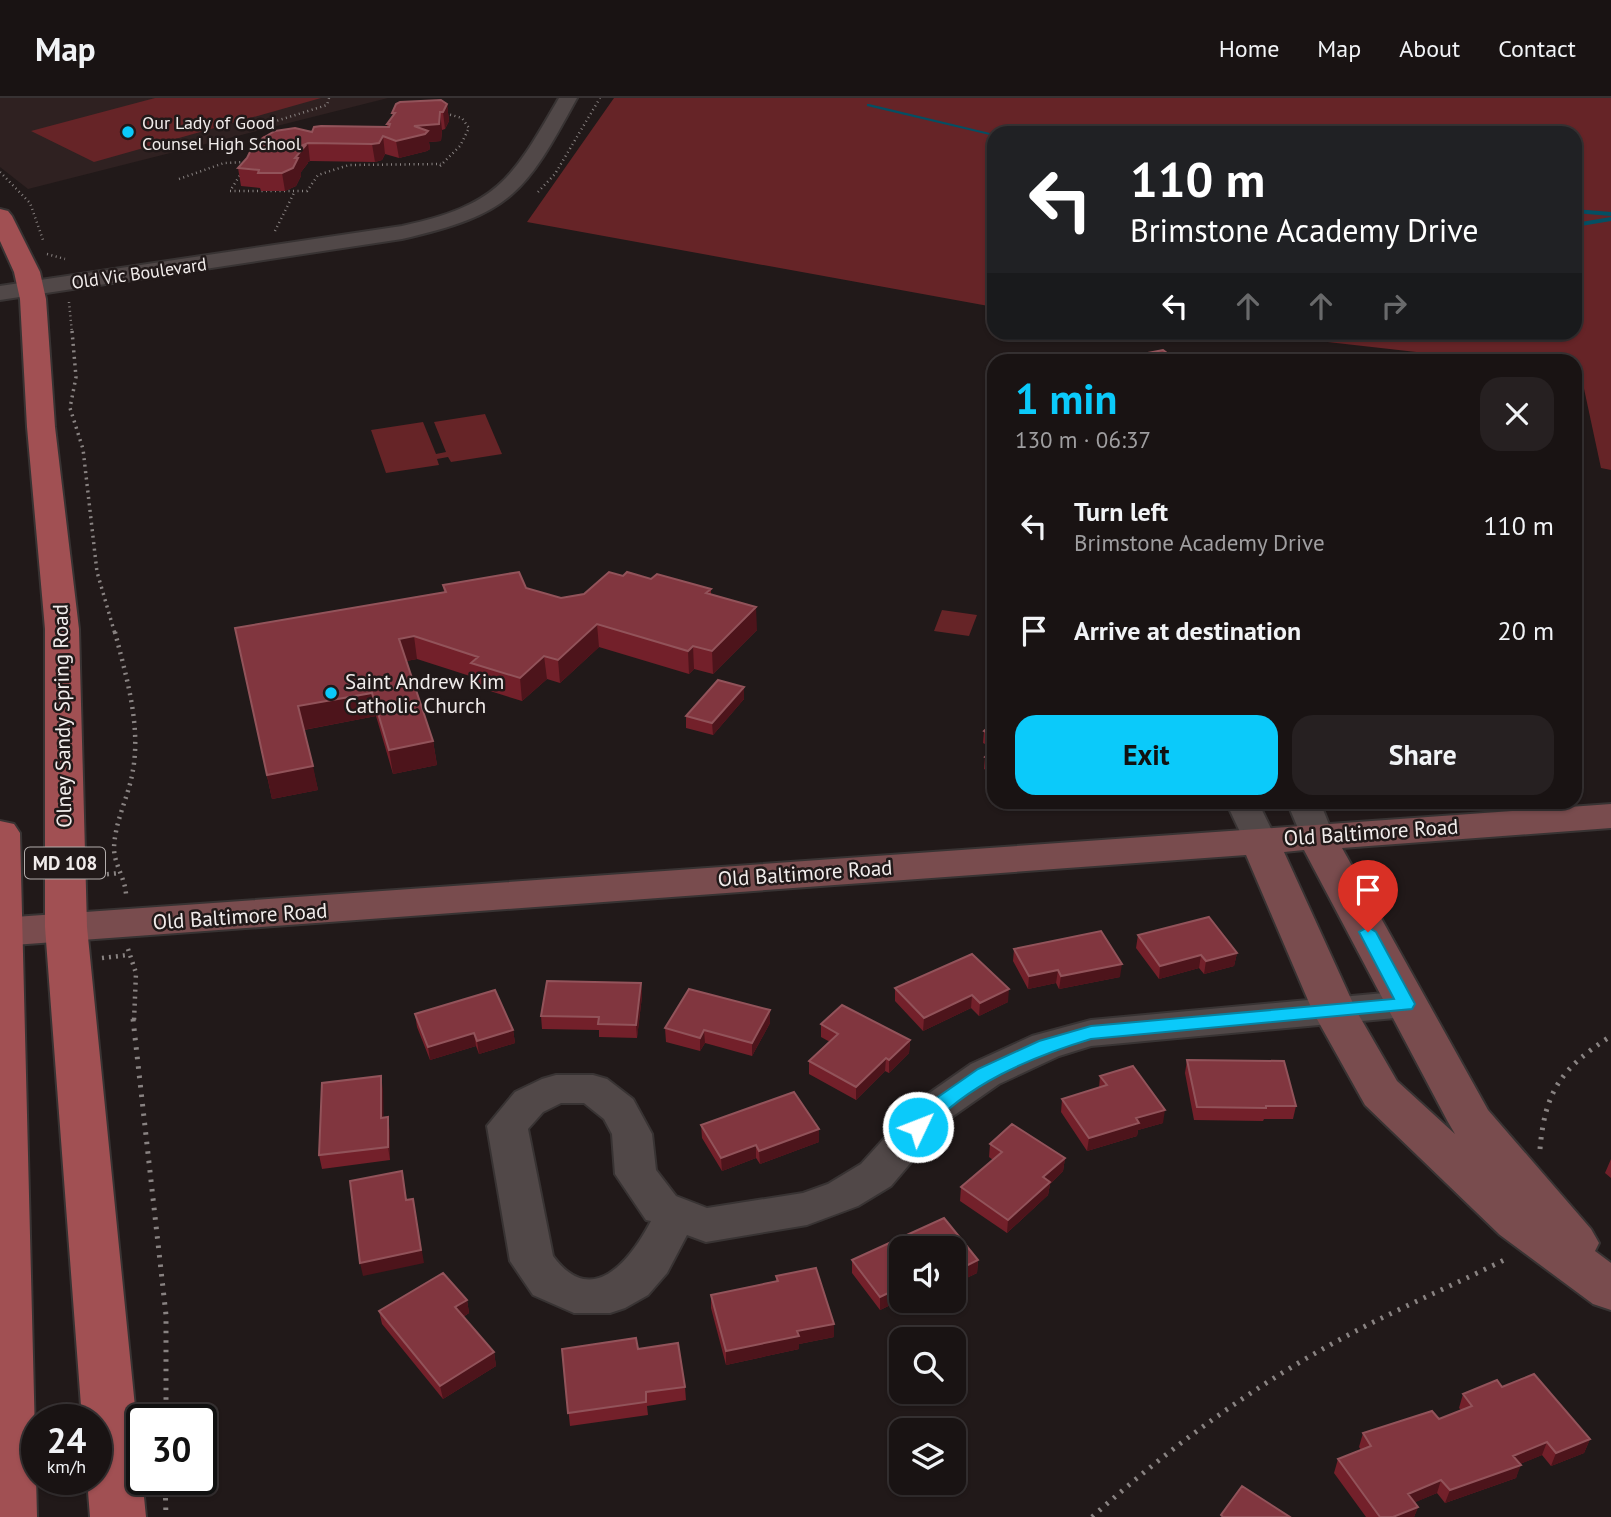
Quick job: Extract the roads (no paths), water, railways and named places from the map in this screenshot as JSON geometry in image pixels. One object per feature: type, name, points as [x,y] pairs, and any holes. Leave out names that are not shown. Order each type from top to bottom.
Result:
[{"type":"main road","name":"Olney Sandy Spring Road","points":[[0,216],[41,275],[41,427],[62,629],[65,927],[118,1517]]},
{"type":"main road","name":"MD 108","points":[[0,833],[9,1517]]},
{"type":"street","name":"Old Vic Boulevard","points":[[41,275],[275,243],[389,234],[444,220],[495,199],[526,171],[568,98]]},
{"type":"street","name":"Old Baltimore Road","points":[[1,932],[127,925],[1250,820],[1611,816]]},
{"type":"street","points":[[1310,819],[1471,1122],[1553,1221],[1611,1283]]},
{"type":"street","points":[[1250,820],[1335,1012],[1381,1093],[1421,1133],[1536,1236],[1611,1290]]},
{"type":"street","points":[[676,1214],[652,1261],[633,1283],[610,1295],[574,1295],[548,1283],[532,1261],[506,1126],[529,1101],[556,1089],[593,1089],[619,1109],[632,1134],[636,1174],[661,1208],[706,1225],[807,1209],[843,1195],[876,1175],[932,1111],[985,1074],[1046,1046],[1091,1033],[1406,1004]]},
{"type":"waterway","points":[[869,105],[987,133]]},
{"type":"waterway","points":[[1582,212],[1611,214]]},
{"type":"waterway","points":[[1582,224],[1611,219]]},
{"type":"place","name":"Our Lady of Good Counsel High School","points":[[128,132]]},
{"type":"place","name":"Saint Andrew Kim Catholic Church","points":[[331,693]]}]
